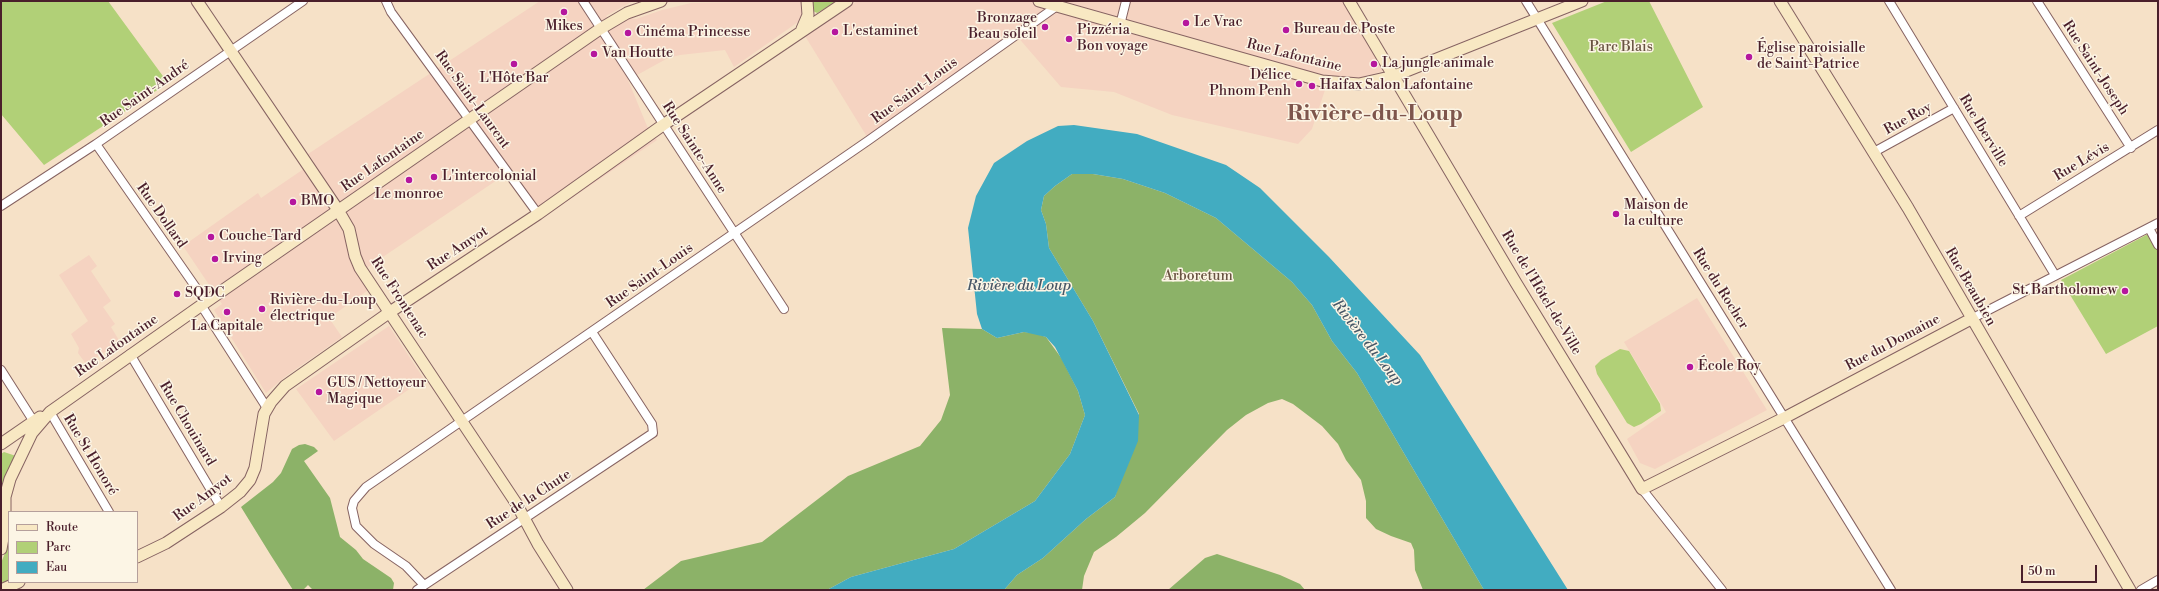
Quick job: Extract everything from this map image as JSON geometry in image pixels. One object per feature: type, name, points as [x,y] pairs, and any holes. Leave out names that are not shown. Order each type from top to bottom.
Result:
[{"type":"main road","name":"Rue Frontenac","points":[[197,1],[338,210],[349,229],[357,262],[516,502],[524,519],[567,590]]},
{"type":"main road","name":"Rue Lafontaine","points":[[1,444],[35,424],[130,354],[600,29],[627,13],[661,1]]},
{"type":"main road","points":[[802,30],[808,15],[807,1]]},
{"type":"main road","name":"Rue Amyot","points":[[138,557],[166,543],[221,507],[240,492],[250,480],[255,468],[261,428],[268,408],[285,386],[390,312],[538,214],[663,125],[847,1]]},
{"type":"main road","name":"Rue Lafontaine","points":[[1039,1],[1322,81],[1359,84],[1394,76],[1582,1]]},
{"type":"main road","name":"Rue de l'Hôtel-de-Ville","points":[[1349,1],[1516,283],[1642,489]]},
{"type":"main road","name":"Rue Beaubien","points":[[1780,1],[1874,152],[2130,590]]},
{"type":"main road","name":"Rue du Domaine","points":[[1642,489],[1784,418],[1971,319]]},
{"type":"main road","points":[[1,549],[7,519],[3,498],[12,473],[35,424]]},
{"type":"main road","points":[[1,590],[17,583]]},
{"type":"street","name":"Rue Saint-André","points":[[1,206],[96,144],[303,1]]},
{"type":"street","name":"Rue Saint-Laurent","points":[[386,1],[391,12],[538,214]]},
{"type":"street","name":"Rue Sainte-Anne","points":[[583,1],[784,309]]},
{"type":"street","points":[[1120,25],[1126,1]]},
{"type":"street","name":"Rue du Rocher","points":[[1526,1],[1891,590]]},
{"type":"street","name":"Rue Iberville","points":[[1889,1],[2055,275]]},
{"type":"street","name":"Rue Saint-Joseph","points":[[2037,1],[2131,148]]},
{"type":"street","name":"Rue Saint-Louis","points":[[421,587],[406,566],[366,537],[356,526],[352,508],[354,501],[366,487],[869,140],[1057,6]]},
{"type":"street","name":"Rue Roy","points":[[1874,152],[1954,108]]},
{"type":"street","name":"Rue Lévis","points":[[2019,216],[2158,130]]},
{"type":"street","name":"Rue Dollard","points":[[96,144],[203,303],[268,408]]},
{"type":"street","name":"Rue du Domaine","points":[[1971,319],[2158,223]]},
{"type":"street","points":[[2149,228],[2158,245]]},
{"type":"street","name":"Rue de la Chute","points":[[421,587],[651,435],[654,431],[592,332]]},
{"type":"street","name":"Rue Chouinard","points":[[130,354],[221,507]]},
{"type":"street","points":[[1,370],[35,424]]},
{"type":"street","name":"Rue St Honoré","points":[[50,412],[108,511]]},
{"type":"street","name":"Rue de l'Hôtel-de-Ville","points":[[1642,489],[1722,590]]},
{"type":"street","points":[[2140,590],[2158,580]]},
{"type":"shaded area","points":[[540,1],[633,1],[606,16],[613,26],[628,18],[636,19],[662,10],[691,3],[802,1],[804,13],[798,22],[734,67],[725,50],[680,55],[668,58],[628,80],[647,126],[657,140],[541,219],[509,172],[365,269],[367,291],[329,318],[342,337],[286,376],[266,393],[214,310],[222,304],[183,246],[258,193],[261,198],[314,162],[308,154]]},
{"type":"shaded area","points":[[857,1],[1342,1],[1383,71],[1357,79],[1330,75],[1312,129],[1298,144],[1172,115],[1114,92],[1061,87],[1016,35],[869,140],[805,36]]},
{"type":"shaded area","points":[[89,255],[97,266],[91,271],[111,301],[103,307],[115,324],[111,327],[120,342],[86,364],[78,353],[79,348],[71,334],[88,321],[59,275]]},
{"type":"shaded area","name":"École Roy","points":[[1697,298],[1767,410],[1655,469],[1640,463],[1627,439],[1666,412],[1624,342]]},
{"type":"shaded area","points":[[389,326],[424,379],[334,441],[296,389]]},
{"type":"green space","points":[[1,1],[108,1],[168,83],[44,165],[1,114]]},
{"type":"green space","points":[[811,1],[838,1],[817,13],[813,11]]},
{"type":"green space","name":"Parc Blais","points":[[1607,1],[1649,1],[1703,107],[1631,152],[1552,23]]},
{"type":"green space","name":"Arboretum","points":[[1072,174],[1093,174],[1123,179],[1165,193],[1216,218],[1292,282],[1312,305],[1332,341],[1357,373],[1484,590],[1423,590],[1415,570],[1414,550],[1411,543],[1376,529],[1366,518],[1366,501],[1361,480],[1346,460],[1338,444],[1322,426],[1293,404],[1282,399],[1268,403],[1246,415],[1227,430],[1145,513],[1116,537],[1094,552],[1084,576],[1082,590],[1004,590],[1017,575],[1043,558],[1086,519],[1115,497],[1139,414],[1093,321],[1049,248],[1046,224],[1041,210],[1044,196]]},
{"type":"green space","points":[[2150,233],[2158,248],[2158,326],[2106,354],[2061,280]]},
{"type":"green space","points":[[942,328],[982,329],[997,338],[1024,332],[1034,333],[1046,337],[1062,359],[1078,391],[1085,415],[1070,454],[1035,501],[954,549],[851,577],[827,590],[643,590],[681,561],[762,542],[848,476],[920,446],[941,420],[950,395]]},
{"type":"green space","points":[[1620,349],[1629,351],[1660,404],[1661,411],[1634,427],[1627,423],[1597,374],[1595,366],[1601,360]]},
{"type":"green space","points":[[305,444],[314,447],[318,451],[304,461],[330,498],[340,537],[356,550],[363,559],[391,578],[394,583],[393,590],[313,590],[308,585],[303,590],[293,590],[241,507],[273,482],[281,473],[292,449],[299,445]]},
{"type":"green space","points":[[4,452],[16,456],[2,485],[1,454]]},
{"type":"green space","points":[[8,546],[8,580],[1,584],[1,563]]},
{"type":"green space","points":[[1217,554],[1280,575],[1300,584],[1305,590],[1168,590],[1205,558]]},
{"type":"water","name":"Rivière du Loup","points":[[1074,125],[1137,134],[1226,165],[1260,188],[1329,257],[1420,355],[1568,590],[1484,590],[1357,373],[1332,341],[1312,305],[1292,282],[1216,218],[1165,193],[1123,179],[1093,174],[1072,174],[1044,196],[1041,210],[1046,224],[1049,248],[1093,321],[1139,415],[1138,441],[1115,497],[1086,519],[1043,558],[1017,575],[1004,590],[827,590],[851,577],[954,549],[1035,501],[1070,454],[1085,415],[1078,391],[1055,347],[1046,337],[1024,332],[997,338],[982,329],[977,314],[968,228],[976,196],[994,163],[1027,141],[1058,126]]},
{"type":"place","name":"Mikes","points":[[564,12]]},
{"type":"place","name":"Le Vrac","points":[[1186,23]]},
{"type":"place","name":"Bronzage Beau soleil","points":[[1045,27]]},
{"type":"place","name":"Bureau de Poste","points":[[1286,30]]},
{"type":"place","name":"L'estaminet","points":[[835,32]]},
{"type":"place","name":"Cinéma Princesse","points":[[628,33]]},
{"type":"place","name":"Pizzéria Bon voyage","points":[[1069,39]]},
{"type":"place","name":"Van Houtte","points":[[594,54]]},
{"type":"place","name":"Église paroisialle de Saint-Patrice","points":[[1749,57]]},
{"type":"place","name":"L'Hôte Bar","points":[[514,64]]},
{"type":"place","name":"La jungle animale","points":[[1374,64]]},
{"type":"place","name":"Délice Phnom Penh","points":[[1299,84]]},
{"type":"place","name":"Haifax Salon Lafontaine","points":[[1312,86]]},
{"type":"place","name":"L'intercolonial","points":[[434,177]]},
{"type":"place","name":"Le monroe","points":[[409,180]]},
{"type":"place","name":"BMO","points":[[293,202]]},
{"type":"place","name":"Maison de la culture","points":[[1616,214]]},
{"type":"place","name":"Couche-Tard","points":[[211,237]]},
{"type":"place","name":"Irving","points":[[215,259]]},
{"type":"place","name":"St. Bartholomew","points":[[2125,291]]},
{"type":"place","name":"SQDC","points":[[177,294]]},
{"type":"place","name":"Rivière-du-Loup électrique","points":[[262,309]]},
{"type":"place","name":"La Capitale","points":[[227,312]]},
{"type":"place","name":"École Roy","points":[[1690,367]]},
{"type":"place","name":"GUS / Nettoyeur Magique","points":[[319,392]]},
{"type":"district","name":"Rivière-du-Loup","points":[[1375,115]]}]
